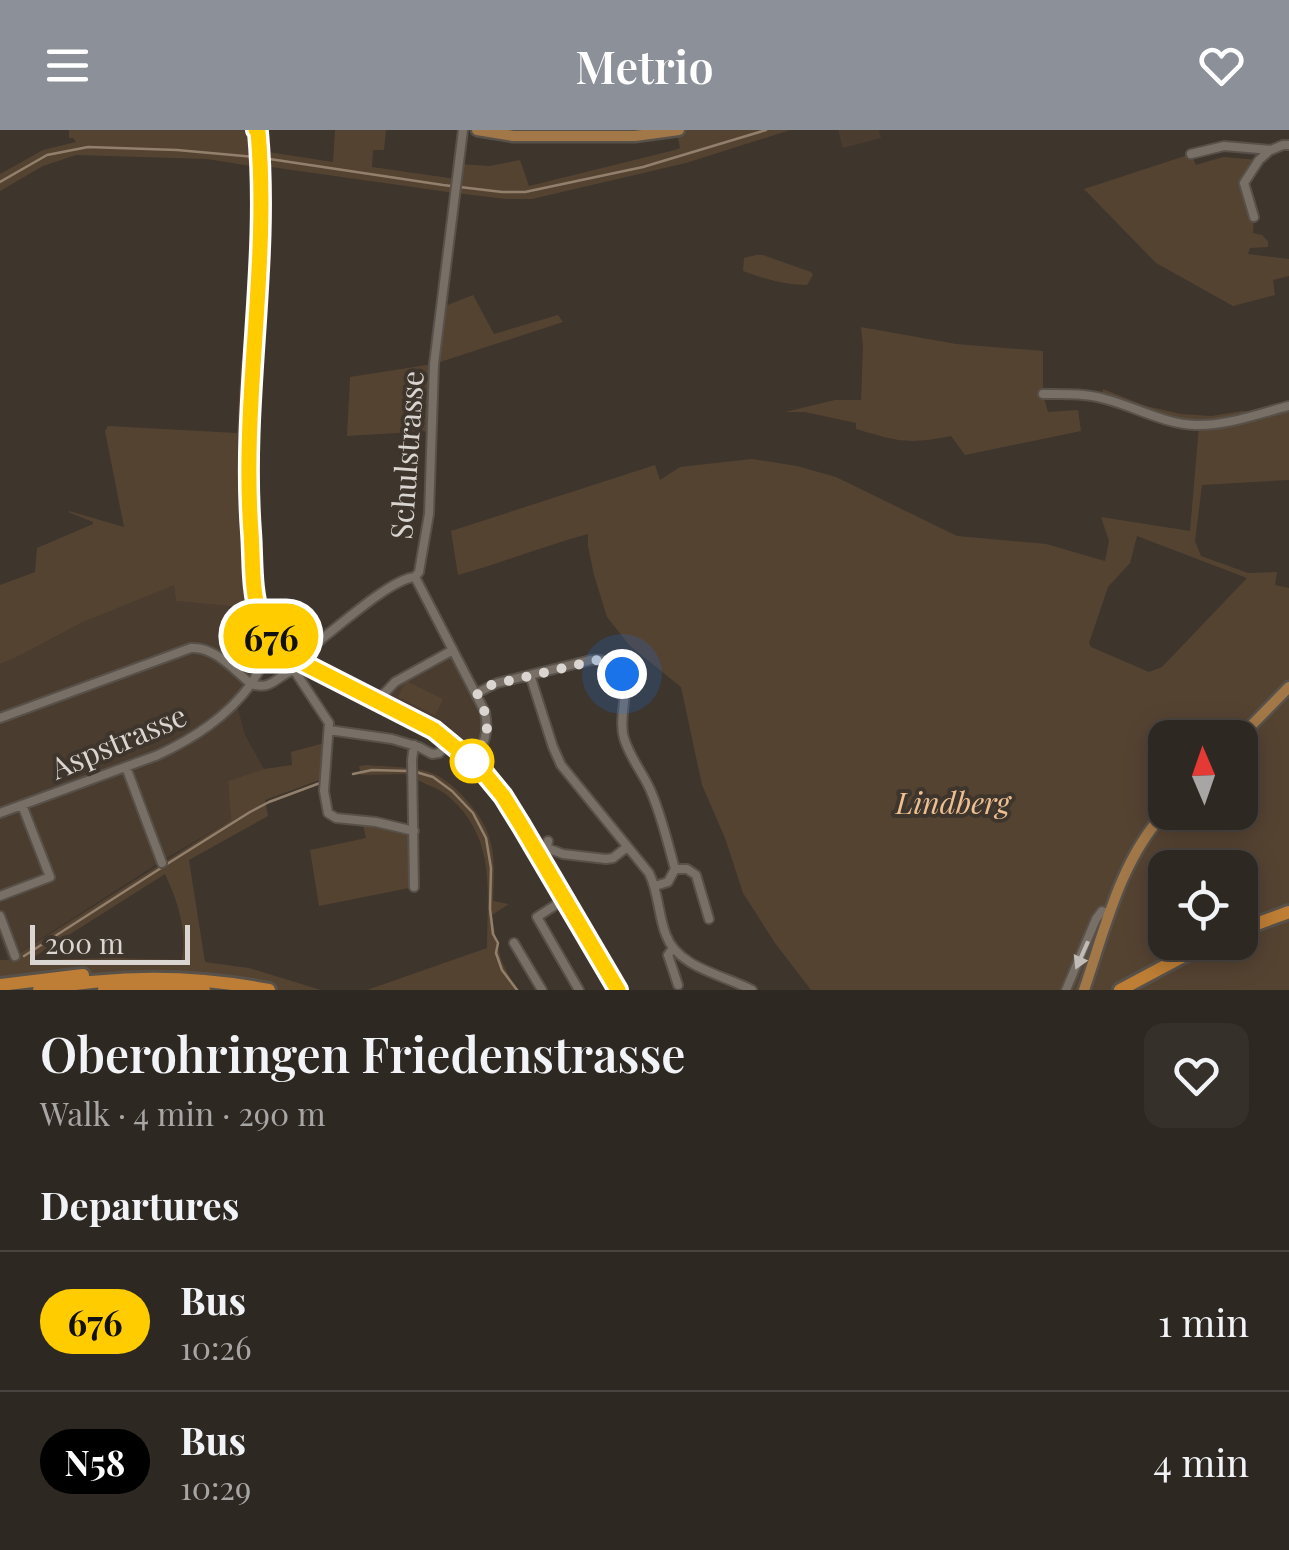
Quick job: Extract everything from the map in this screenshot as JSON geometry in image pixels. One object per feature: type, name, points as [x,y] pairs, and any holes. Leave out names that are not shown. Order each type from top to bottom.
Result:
[{"type":"highway","points":[[1258,915],[1289,904]]},
{"type":"highway","points":[[1258,923],[1289,912]]},
{"type":"highway","points":[[1106,990],[1160,960]]},
{"type":"highway","points":[[1120,990],[1176,960]]},
{"type":"highway","points":[[0,985],[108,973],[148,973],[180,979]]},
{"type":"highway","points":[[39,990],[107,980],[180,979],[269,990]]},
{"type":"highway","points":[[104,990],[204,990]]},
{"type":"main road","points":[[477,130],[514,136],[679,130]]},
{"type":"main road","points":[[263,131],[248,490],[258,606],[265,628],[278,645],[299,661],[434,730],[472,760],[503,796],[566,899],[615,990]]},
{"type":"main road","points":[[1257,720],[1289,687]]},
{"type":"main road","points":[[1084,990],[1136,851],[1152,830]]},
{"type":"street","name":"Schulstrasse","points":[[463,130],[434,364],[429,514],[415,577],[485,712],[488,724],[484,743],[472,760]]},
{"type":"street","points":[[1254,217],[1244,183],[1259,160],[1286,145],[1281,130]]},
{"type":"street","points":[[1190,154],[1224,146],[1271,150]]},
{"type":"street","points":[[1042,394],[1100,397],[1152,416],[1199,425],[1289,406]]},
{"type":"street","points":[[299,661],[307,650],[381,593],[415,577]]},
{"type":"street","name":"Aspstrasse","points":[[0,813],[158,755],[197,734],[222,715],[251,684],[278,645]]},
{"type":"street","points":[[0,718],[191,648],[208,650],[251,684],[266,686],[294,670],[326,717],[329,730],[324,792],[328,812],[332,817],[414,831]]},
{"type":"street","points":[[378,700],[396,682],[453,650]]},
{"type":"street","points":[[477,693],[530,674],[602,659],[618,668],[624,682],[624,738],[652,793],[675,869],[668,882],[655,886]]},
{"type":"street","points":[[530,674],[561,766],[649,874],[664,933],[673,948],[688,961],[752,990]]},
{"type":"street","points":[[329,730],[380,736],[432,754],[439,753],[450,742]]},
{"type":"street","points":[[414,745],[414,888]]},
{"type":"street","points":[[126,767],[162,863]]},
{"type":"street","points":[[0,896],[50,877],[22,804]]},
{"type":"street","points":[[548,841],[548,848],[563,854],[606,858],[613,858],[627,847]]},
{"type":"street","points":[[675,869],[687,869],[696,875],[709,919]]},
{"type":"street","points":[[566,899],[537,917],[579,990]]},
{"type":"street","points":[[1066,990],[1096,919],[1102,911],[1110,914]]},
{"type":"street","points":[[0,916],[15,956]]},
{"type":"street","points":[[514,943],[542,990]]},
{"type":"street","points":[[673,948],[668,963],[678,985]]},
{"type":"shaded area","points":[[838,130],[879,130],[881,138],[843,148]]},
{"type":"shaded area","points":[[174,584],[176,601],[229,606],[223,661],[251,684],[236,702],[245,735],[264,769],[228,781],[231,820],[8,960],[0,938],[0,664],[83,622]]},
{"type":"shaded area","points":[[451,654],[482,714],[482,737],[475,749],[470,750],[441,725],[385,695],[408,676]]},
{"type":"green space","points":[[69,130],[246,130],[253,146],[268,152],[333,162],[335,130],[386,130],[384,150],[373,150],[372,167],[456,179],[458,164],[490,166],[520,160],[529,186],[675,150],[680,148],[677,133],[684,130],[790,130],[686,163],[532,199],[455,193],[271,167],[259,395],[251,397],[254,612],[176,601],[174,585],[83,622],[0,664],[0,585],[35,572],[37,548],[93,524],[69,511],[124,527],[105,431],[108,426],[237,433],[249,280],[251,166],[207,159],[76,155],[43,166],[0,191],[0,174],[43,150],[76,142],[69,138]]},
{"type":"green space","points":[[1191,154],[1196,165],[1223,157],[1259,160],[1244,183],[1254,217],[1253,233],[1262,235],[1268,247],[1250,248],[1248,254],[1289,259],[1289,276],[1273,280],[1275,295],[1233,306],[1156,263],[1084,189]]},
{"type":"green space","points":[[756,255],[813,275],[807,285],[799,285],[743,271],[744,258]]},
{"type":"green space","points":[[473,295],[494,334],[558,315],[563,322],[434,364],[431,431],[347,436],[350,377],[433,364],[440,308]]},
{"type":"green space","points":[[861,327],[956,344],[1043,351],[1043,394],[1048,412],[1078,410],[1081,431],[965,455],[951,436],[902,440],[856,429],[856,423],[805,412],[785,412],[835,400],[861,400]]},
{"type":"green space","name":"Lindberg","points":[[1103,389],[1146,406],[1181,414],[1260,413],[1289,406],[1289,480],[1202,485],[1195,541],[1201,556],[1248,573],[1277,572],[1275,585],[1289,588],[1289,990],[811,990],[743,893],[702,785],[681,687],[630,646],[607,617],[594,575],[588,534],[458,575],[451,531],[655,465],[660,480],[680,467],[752,459],[836,477],[957,536],[1046,544],[1105,561],[1109,541],[1101,517],[1190,531],[1199,426],[1101,397]],"holes":[[[1137,536],[1247,578],[1162,667],[1149,672],[1089,643],[1108,587],[1130,563]]]},
{"type":"green space","points":[[406,681],[443,699],[435,715],[398,697]]},
{"type":"green space","points":[[328,742],[325,778],[265,800],[268,816],[189,860],[205,962],[249,968],[321,990],[0,990],[0,960],[15,956],[231,820],[228,781],[292,765],[291,752]],"holes":[[[165,874],[182,927],[182,960],[34,960]]]},
{"type":"green space","points":[[359,766],[433,774],[458,791],[481,819],[493,855],[493,901],[509,904],[492,915],[497,946],[519,990],[367,990],[487,948],[488,886],[475,829],[448,796],[408,774],[361,775]]},
{"type":"green space","points":[[362,820],[414,831],[414,887],[319,906],[310,850],[366,838]]},
{"type":"waterway","points":[[263,158],[443,185],[525,192],[643,167],[766,130]]},
{"type":"waterway","points":[[0,182],[47,155],[88,147],[255,157]]},
{"type":"waterway","points":[[353,774],[408,771]]},
{"type":"waterway","points":[[416,772],[433,777],[452,791],[473,813],[486,838],[496,953],[502,970],[517,990]]},
{"type":"waterway","points":[[167,864],[250,812],[320,783]]},
{"type":"waterway","points":[[24,956],[161,868]]},
{"type":"bus line","name":"676","points":[[256,130],[260,236],[248,470],[256,596],[265,628],[293,658],[434,730],[480,768],[503,796],[618,990]]},
{"type":"route","points":[[472,761],[482,749],[488,724],[477,693],[487,686],[602,659],[622,674]]}]
